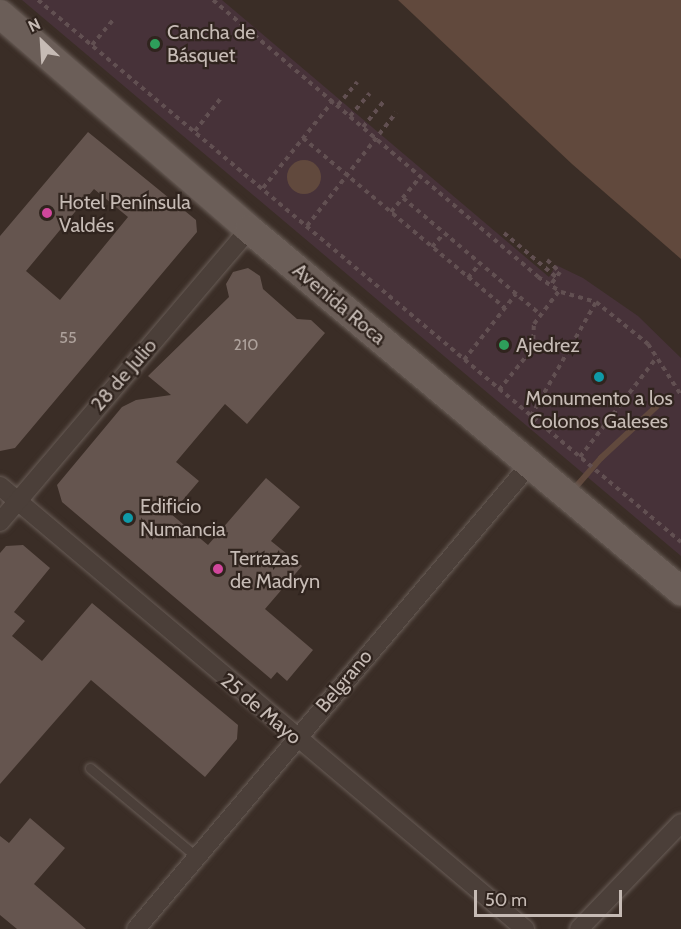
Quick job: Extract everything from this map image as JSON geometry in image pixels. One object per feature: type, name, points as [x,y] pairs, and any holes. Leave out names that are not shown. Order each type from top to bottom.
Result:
[{"type":"main road","name":"Avenida Roca","points":[[0,14],[249,229],[681,591]]},
{"type":"street","name":"28 de Julio","points":[[0,522],[249,229]]},
{"type":"street","name":"Belgrano","points":[[136,929],[531,463]]},
{"type":"street","name":"25 de Mayo","points":[[0,486],[295,739],[525,929]]},
{"type":"street","points":[[579,929],[681,823]]},
{"type":"lane","points":[[90,768],[197,856]]},
{"type":"path","points":[[38,0],[681,542]]},
{"type":"path","points":[[213,0],[549,286],[596,302],[648,344],[681,395]]},
{"type":"path","points":[[92,45],[113,20]]},
{"type":"path","points":[[338,105],[357,82]]},
{"type":"path","points":[[350,116],[370,93]]},
{"type":"path","points":[[195,131],[221,98]]},
{"type":"path","points":[[263,188],[333,101]]},
{"type":"path","points":[[363,127],[383,102]]},
{"type":"path","points":[[307,226],[396,113]]},
{"type":"path","points":[[303,138],[505,309]]},
{"type":"path","points":[[391,212],[421,176]]},
{"type":"path","points":[[403,198],[541,315]]},
{"type":"path","points":[[432,247],[444,233]]},
{"type":"path","points":[[504,233],[556,277]]},
{"type":"path","points":[[547,260],[560,272],[549,286]]},
{"type":"path","points":[[468,278],[480,263]]},
{"type":"path","points":[[499,390],[533,348],[534,324],[559,291]]},
{"type":"path","points":[[464,360],[516,294]]},
{"type":"path","points":[[531,416],[596,302]]},
{"type":"path","points":[[580,458],[657,357]]},
{"type":"shaded area","points":[[22,0],[222,0],[549,277],[556,265],[583,278],[638,316],[681,358],[681,556]]},
{"type":"shaded area","points":[[398,0],[681,0],[681,259],[572,164]]},
{"type":"shaded area","points":[[304,160],[316,165],[321,177],[316,189],[304,194],[292,189],[287,177],[292,165]]},
{"type":"building","points":[[88,132],[196,220],[197,232],[15,448],[0,451],[0,236]],"holes":[[[94,189],[128,217],[60,300],[26,271]]]},
{"type":"building","points":[[248,268],[260,276],[263,289],[297,319],[311,320],[325,333],[247,424],[225,404],[176,462],[199,481],[171,514],[208,545],[266,478],[300,507],[271,541],[302,566],[265,609],[313,650],[287,681],[277,672],[271,679],[62,502],[57,485],[122,407],[136,400],[171,395],[148,376],[229,297],[226,284],[233,272]]},
{"type":"building","points":[[23,545],[50,568],[14,612],[25,621],[12,636],[42,661],[92,603],[238,725],[237,739],[205,777],[91,680],[0,784],[0,553],[6,546]]},
{"type":"building","points":[[30,818],[65,848],[34,884],[86,929],[17,929],[0,915],[0,836],[9,843]]},
{"type":"waterway","points":[[573,490],[601,458],[657,406]]},
{"type":"place","name":"Cancha de Básquet","points":[[155,44]]},
{"type":"place","name":"Hotel Península Valdés","points":[[47,213]]},
{"type":"place","name":"Ajedrez","points":[[504,345]]},
{"type":"place","name":"Monumento a los Colonos Galeses","points":[[599,377]]},
{"type":"place","name":"Edificio Numancia","points":[[128,518]]},
{"type":"place","name":"Terrazas de Madryn","points":[[218,569]]}]
